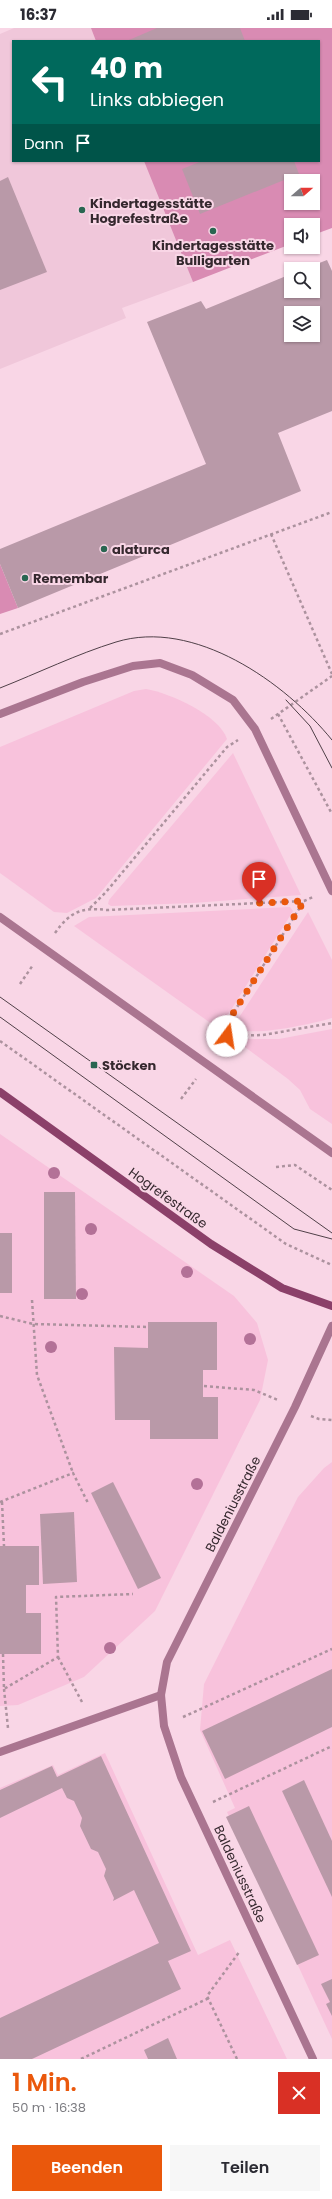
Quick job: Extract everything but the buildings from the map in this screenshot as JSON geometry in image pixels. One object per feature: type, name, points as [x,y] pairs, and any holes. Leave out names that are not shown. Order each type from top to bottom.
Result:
[{"type":"street","points":[[0,714],[133,666],[160,663],[192,675],[233,700],[255,729],[332,890]]},
{"type":"street","points":[[0,917],[332,1153]]},
{"type":"street","name":"Hogrefestraße","points":[[0,1092],[211,1244],[282,1288],[332,1306]]},
{"type":"street","points":[[321,1145],[332,1144]]},
{"type":"street","name":"Baldeniusstraße","points":[[313,2059],[181,1777],[164,1726],[160,1695],[167,1662],[295,1407],[332,1326]]},
{"type":"street","points":[[0,1752],[160,1695]]},
{"type":"path","points":[[0,634],[332,512]]},
{"type":"path","points":[[44,948],[66,918],[89,908],[106,892],[227,747],[278,714],[332,675],[271,534]]},
{"type":"path","points":[[278,714],[332,814]]},
{"type":"path","points":[[89,908],[107,910],[304,901],[332,890]]},
{"type":"path","points":[[207,1064],[227,1036],[227,1023],[304,901]]},
{"type":"path","points":[[227,1036],[263,1035],[332,1023]]},
{"type":"path","points":[[0,1041],[286,1244],[332,1265]]},
{"type":"path","points":[[276,1167],[295,1165],[332,1190]]},
{"type":"path","points":[[32,1300],[37,1375],[73,1473],[88,1502]]},
{"type":"path","points":[[0,1316],[33,1324],[148,1326]]},
{"type":"path","points":[[204,1386],[254,1390],[295,1407]]},
{"type":"path","points":[[4,1546],[1,1502],[73,1473]]},
{"type":"path","points":[[91,1719],[58,1657],[56,1597],[133,1594]]},
{"type":"path","points":[[164,1726],[332,1649]]},
{"type":"path","points":[[2,1654],[9,1749]]},
{"type":"path","points":[[4,1688],[58,1657]]},
{"type":"path","points":[[196,1810],[332,1746]]},
{"type":"path","points":[[237,2059],[207,1996],[254,1932]]},
{"type":"path","points":[[81,2059],[209,1998]]},
{"type":"shaded area","name":"Kindertagesstätte Hogrefestraße","points":[[14,28],[260,28],[265,40],[12,40],[12,162],[314,162],[319,174],[284,174],[284,210],[305,210],[184,259],[193,282],[122,308],[126,318],[0,369],[0,34]]},
{"type":"shaded area","points":[[91,28],[332,28],[332,228],[320,232],[320,218],[284,218],[284,247],[193,282],[144,162],[320,162],[320,40],[96,40]]},
{"type":"shaded area","name":"Kindertagesstätte Hogrefestraße","points":[[320,176],[330,200],[320,204]]},
{"type":"shaded area","points":[[0,564],[18,608],[0,614]]},
{"type":"shaded area","points":[[146,689],[168,695],[192,706],[214,722],[222,730],[227,739],[96,898],[67,913],[54,912],[0,873],[0,747],[134,691]]},
{"type":"shaded area","points":[[233,753],[301,895],[193,903],[111,906],[108,904],[109,900]]},
{"type":"shaded area","points":[[290,907],[293,911],[219,1029],[74,926],[89,917]]},
{"type":"shaded area","points":[[308,912],[332,960],[332,1018],[268,1031],[244,1031],[237,1028],[236,1022]]},
{"type":"shaded area","points":[[332,1029],[332,1124],[310,1109],[300,1090],[288,1079],[238,1042],[242,1039],[279,1039]]},
{"type":"shaded area","points":[[0,1134],[234,1296],[257,1323],[268,1360],[260,1400],[155,1611],[84,1677],[18,1705],[0,1706]]},
{"type":"shaded area","points":[[332,1462],[332,2039],[227,1812],[235,1808],[200,1730],[204,1684],[298,1497],[324,1468]]},
{"type":"shaded area","points":[[105,1753],[198,1955],[230,1940],[287,2059],[0,2059],[0,1788],[53,1765],[58,1775]]},
{"type":"tram line","points":[[0,688],[72,658],[116,642],[146,637],[176,639],[206,647],[236,660],[264,677],[312,718],[332,740]]},
{"type":"tram line","points":[[286,700],[310,726],[332,768]]},
{"type":"tram line","points":[[0,997],[332,1233]]},
{"type":"tram line","points":[[0,1017],[294,1229],[332,1239]]},
{"type":"place","name":"Kindertagesstätte Hogrefestraße","points":[[82,210]]},
{"type":"place","name":"Kindertagesstätte Bulligarten","points":[[213,231]]},
{"type":"place","name":"alaturca","points":[[104,549]]},
{"type":"place","name":"Remembar","points":[[25,578]]},
{"type":"place","name":"Stöcken","points":[[94,1065]]},
{"type":"route","points":[[227,1036],[227,1023],[304,901],[259,903]]}]
